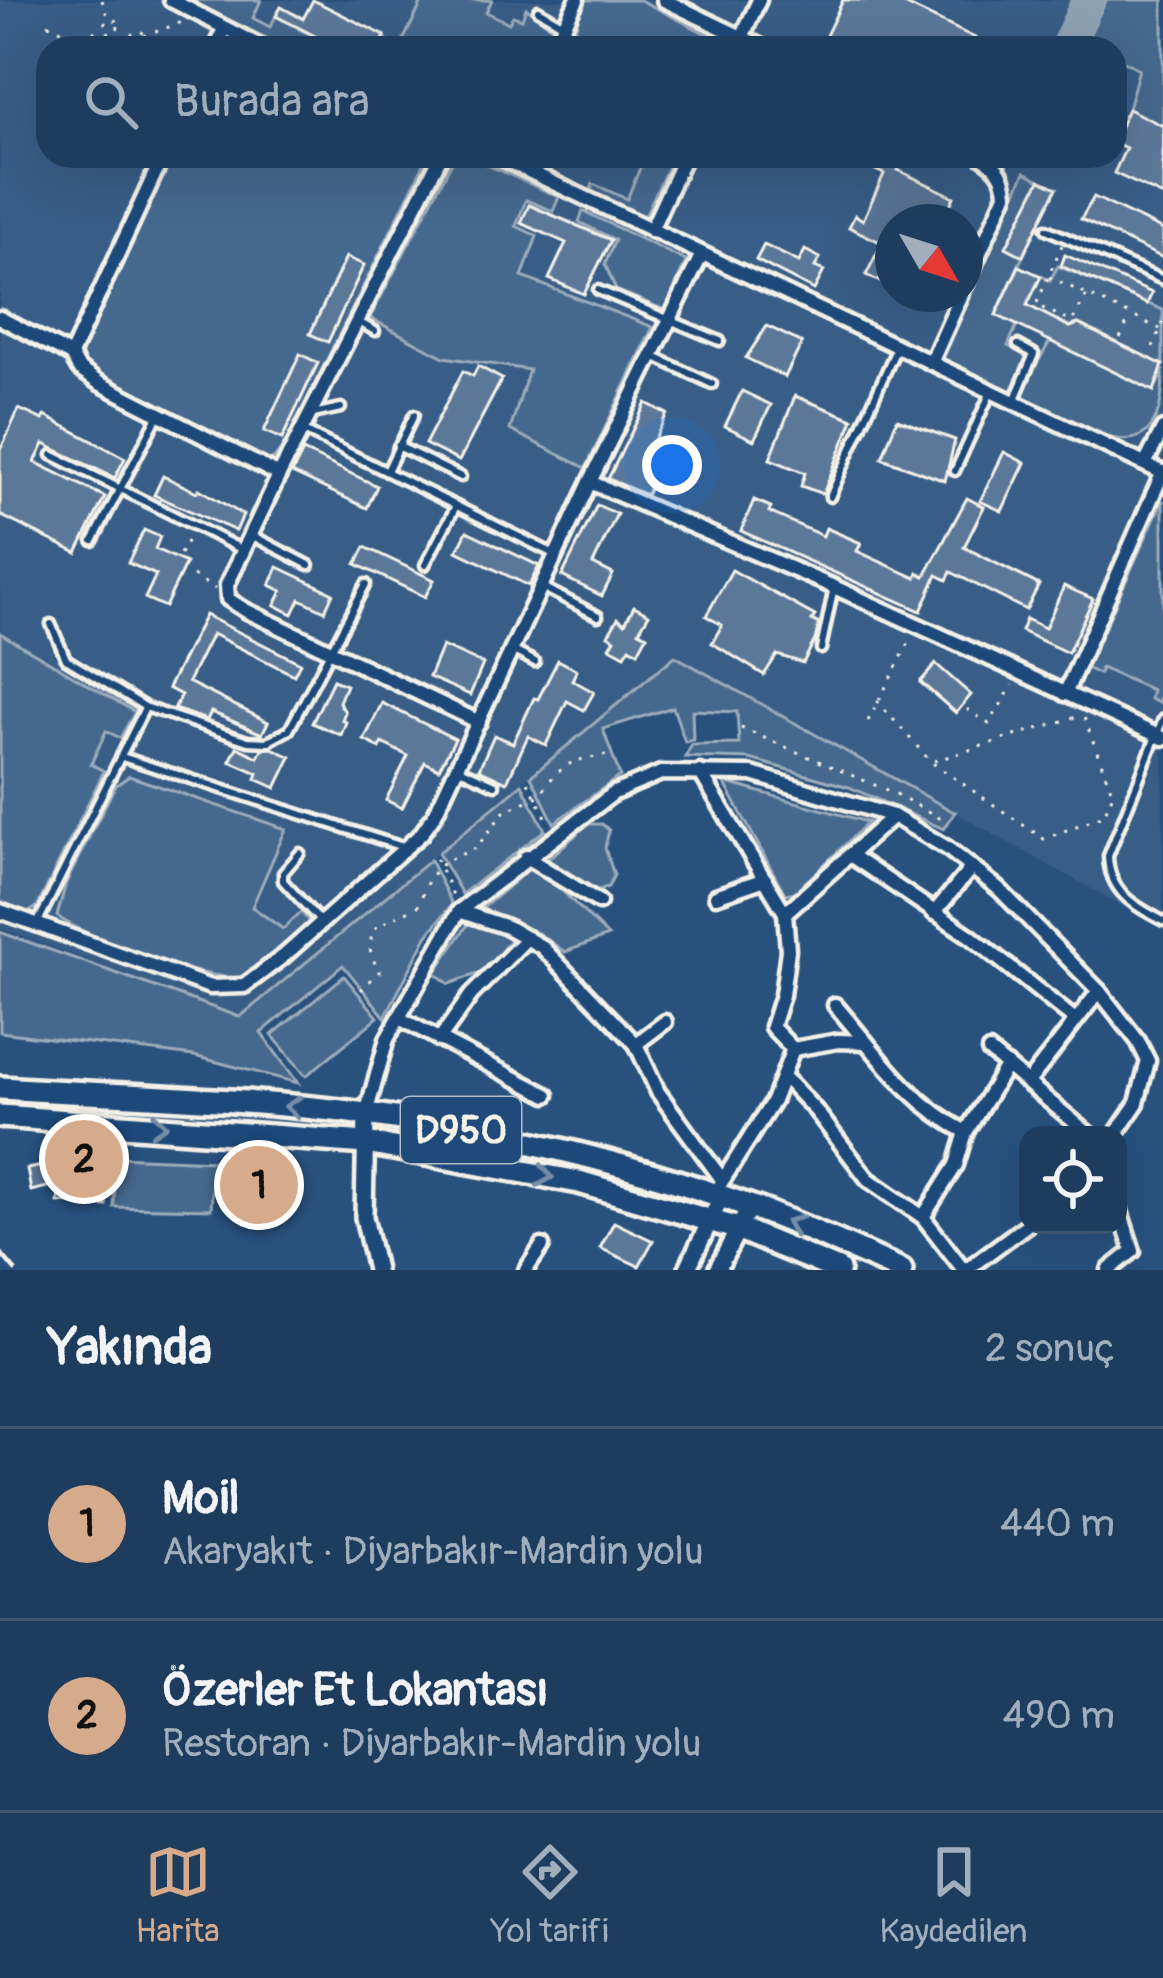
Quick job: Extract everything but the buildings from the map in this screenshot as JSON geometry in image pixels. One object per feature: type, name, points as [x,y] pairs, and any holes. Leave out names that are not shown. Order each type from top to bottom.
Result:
[{"type":"highway","name":"D950","points":[[0,1088],[366,1114],[593,1159],[721,1188],[750,1206],[902,1270]]},
{"type":"highway","name":"D950","points":[[0,1116],[366,1143],[578,1182],[739,1229],[838,1270]]},
{"type":"street","points":[[171,0],[239,36]]},
{"type":"street","points":[[559,36],[577,0]]},
{"type":"street","points":[[664,0],[728,36]]},
{"type":"street","points":[[743,36],[759,0]]},
{"type":"street","points":[[221,36],[224,29]]},
{"type":"street","points":[[70,355],[157,168]]},
{"type":"street","points":[[435,168],[250,534],[227,585],[228,599],[478,722]]},
{"type":"street","points":[[523,168],[1163,472],[1065,694]]},
{"type":"street","points":[[650,230],[679,168]]},
{"type":"street","points":[[983,245],[1006,194],[1005,180],[997,168]]},
{"type":"street","points":[[0,911],[220,989],[244,986],[406,848],[435,814],[701,256]]},
{"type":"street","points":[[931,363],[953,312]]},
{"type":"street","points":[[0,318],[70,355],[79,369],[100,383],[279,475]]},
{"type":"street","points":[[1144,464],[1163,429]]},
{"type":"street","points":[[590,482],[1160,736]]},
{"type":"street","points":[[700,772],[785,913],[788,950],[772,1027],[793,1049]]},
{"type":"street","points":[[376,1270],[364,1217],[366,1114],[387,1039],[458,906],[614,794],[661,773],[752,774],[893,816],[972,867],[1099,991],[1138,1041],[1148,1060],[1137,1103],[1121,1126]]},
{"type":"street","points":[[785,913],[893,816]]},
{"type":"street","points":[[850,854],[970,936],[1075,1020]]},
{"type":"street","points":[[526,857],[599,902]]},
{"type":"street","points":[[934,913],[972,867]]},
{"type":"street","points":[[716,896],[765,879]]},
{"type":"street","points":[[458,906],[542,947],[636,1044],[658,1092],[721,1188]]},
{"type":"street","points":[[439,1040],[471,995],[527,938]]},
{"type":"street","points":[[1029,1081],[1099,991]]},
{"type":"street","points":[[835,1005],[936,1117],[966,1132]]},
{"type":"street","points":[[398,1018],[547,1095]]},
{"type":"street","points":[[636,1044],[665,1022]]},
{"type":"street","points":[[793,1049],[838,1041],[866,1042]]},
{"type":"street","points":[[687,1270],[721,1188],[773,1101],[793,1049]]},
{"type":"street","points":[[989,1051],[1080,1126]]},
{"type":"street","points":[[923,1217],[956,1165],[966,1132],[1007,1065]]},
{"type":"street","points":[[784,1077],[868,1179],[923,1217],[965,1270],[1019,1231]]},
{"type":"street","points":[[717,1270],[750,1206]]},
{"type":"street","points":[[1108,1270],[1132,1251],[1127,1234]]},
{"type":"street","points":[[526,1270],[542,1246]]},
{"type":"lane","points":[[538,10],[559,36]]},
{"type":"lane","points":[[1046,229],[1163,280]]},
{"type":"lane","points":[[598,290],[720,341]]},
{"type":"lane","points":[[358,312],[375,332]]},
{"type":"lane","points":[[1013,402],[1034,354],[1018,345]]},
{"type":"lane","points":[[830,496],[897,347]]},
{"type":"lane","points":[[652,355],[712,384]]},
{"type":"lane","points":[[955,471],[991,392]]},
{"type":"lane","points":[[310,415],[340,408]]},
{"type":"lane","points":[[93,541],[159,414]]},
{"type":"lane","points":[[387,472],[414,415]]},
{"type":"lane","points":[[302,430],[556,555]]},
{"type":"lane","points":[[398,446],[461,477]]},
{"type":"lane","points":[[52,455],[243,550]]},
{"type":"lane","points":[[424,565],[456,506]]},
{"type":"lane","points":[[250,534],[309,565]]},
{"type":"lane","points":[[51,624],[66,658],[146,707],[222,736],[268,742],[289,730],[366,584]]},
{"type":"lane","points":[[541,586],[598,616]]},
{"type":"lane","points":[[821,649],[834,587]]},
{"type":"lane","points":[[512,650],[535,662]]},
{"type":"lane","points":[[37,926],[146,707]]},
{"type":"lane","points":[[1163,719],[1160,736],[1113,836],[1109,873],[1134,906],[1163,921]]},
{"type":"lane","points":[[122,757],[406,848]]},
{"type":"lane","points":[[457,768],[495,785]]},
{"type":"lane","points":[[300,853],[283,873],[283,881],[322,923]]},
{"type":"path","points":[[80,36],[104,28],[108,20],[102,0]]},
{"type":"path","points":[[117,28],[131,36],[137,31],[144,36],[190,20],[193,11]]},
{"type":"path","points":[[108,20],[116,22],[117,28]]},
{"type":"path","points":[[49,24],[75,36]]},
{"type":"path","points":[[104,28],[112,33],[117,28]]},
{"type":"path","points":[[1065,238],[1036,305],[1072,322],[1087,295]]},
{"type":"path","points":[[1049,277],[1160,329]]},
{"type":"path","points":[[1120,338],[1131,316]]},
{"type":"path","points":[[1153,347],[1163,323]]},
{"type":"path","points":[[181,554],[195,526]]},
{"type":"path","points":[[194,576],[228,594]]},
{"type":"path","points":[[868,721],[917,626]]},
{"type":"path","points":[[968,709],[989,724],[1020,674]]},
{"type":"path","points":[[877,701],[931,762],[1044,839],[1104,815],[1113,794],[1081,716],[931,762]]},
{"type":"path","points":[[740,728],[898,794],[945,821]]},
{"type":"path","points":[[361,990],[380,971],[369,946],[377,926],[418,906],[429,878],[476,848],[504,812],[536,798],[574,761],[611,754]]},
{"type":"path","points":[[528,782],[551,827]]},
{"type":"path","points":[[436,859],[458,906]]},
{"type":"shaded area","points":[[0,0],[1163,0],[1163,929],[675,656],[241,1017],[0,928]]},
{"type":"shaded area","points":[[188,0],[261,0],[253,18],[270,27],[276,16],[283,20],[288,11],[304,18],[299,29],[314,36],[262,36]]},
{"type":"shaded area","points":[[423,0],[492,0],[486,12],[509,23],[513,16],[522,19],[526,8],[553,28],[549,36],[405,36]]},
{"type":"shaded area","points":[[584,0],[640,0],[710,36],[586,36],[575,29]]},
{"type":"shaded area","points":[[1106,0],[1163,0],[1163,126],[1128,109],[1139,69],[1127,62],[1127,36],[1089,36]]},
{"type":"shaded area","points":[[165,168],[422,168],[274,459],[265,461],[103,377],[82,361],[82,342]]},
{"type":"shaded area","points":[[449,168],[494,168],[559,197],[553,211],[526,200],[516,226],[537,236],[522,277],[653,327],[586,468],[510,430],[529,370],[444,357],[370,318]]},
{"type":"shaded area","points":[[640,168],[667,168],[645,216],[590,192],[593,184],[627,199]]},
{"type":"shaded area","points":[[1025,172],[1040,180],[1007,247],[1023,256],[996,314],[1017,325],[1008,346],[1027,356],[1010,393],[941,358],[962,312],[983,312],[983,265]]},
{"type":"shaded area","points":[[583,211],[686,261],[665,310],[616,290],[605,264],[615,240],[579,222]]},
{"type":"shaded area","points":[[1058,266],[1163,310],[1163,365],[1079,324],[1070,327],[1027,305],[1041,276],[1050,280]]},
{"type":"shaded area","points":[[1050,341],[1153,391],[1163,373],[1159,408],[1149,429],[1134,438],[1115,439],[1023,398],[1024,387]]},
{"type":"shaded area","points":[[1163,500],[1159,703],[1150,699],[1152,690],[1101,668],[1099,674],[1086,668]]},
{"type":"shaded area","points":[[0,633],[135,712],[120,738],[106,731],[91,764],[104,771],[37,907],[28,913],[0,904]]},
{"type":"shaded area","points":[[675,656],[955,812],[944,829],[849,787],[750,759],[685,757],[692,745],[739,744],[737,712],[692,710],[693,740],[685,742],[673,707],[603,729],[620,776],[554,823],[531,776]]},
{"type":"shaded area","points":[[129,776],[286,829],[252,907],[283,929],[301,912],[312,925],[262,967],[228,977],[149,957],[93,936],[57,916],[66,883],[115,786]]},
{"type":"shaded area","points":[[724,782],[868,822],[796,892],[785,894]]},
{"type":"shaded area","points":[[522,784],[545,830],[462,894],[438,853]]},
{"type":"shaded area","points":[[588,824],[602,824],[609,830],[605,848],[614,875],[608,887],[596,891],[546,861]]},
{"type":"shaded area","points":[[430,860],[452,904],[427,936],[385,1017],[343,965],[261,1033],[298,1083],[194,1056],[0,1032],[0,932],[240,1017]]},
{"type":"shaded area","points":[[529,869],[552,881],[608,936],[565,952],[538,933],[479,911]]},
{"type":"shaded area","points":[[470,921],[511,938],[488,970],[449,984],[435,973]]},
{"type":"shaded area","points":[[344,976],[378,1017],[306,1076],[272,1035]]},
{"type":"shaded area","points":[[116,1157],[214,1161],[211,1209],[114,1207]]},
{"type":"taxiway","points":[[1072,36],[1088,0]]},
{"type":"railway","points":[[0,1252],[15,1270]]},
{"type":"place","name":"Özerler Et Lokantası","points":[[84,1159]]},
{"type":"place","name":"Moil","points":[[259,1185]]}]
